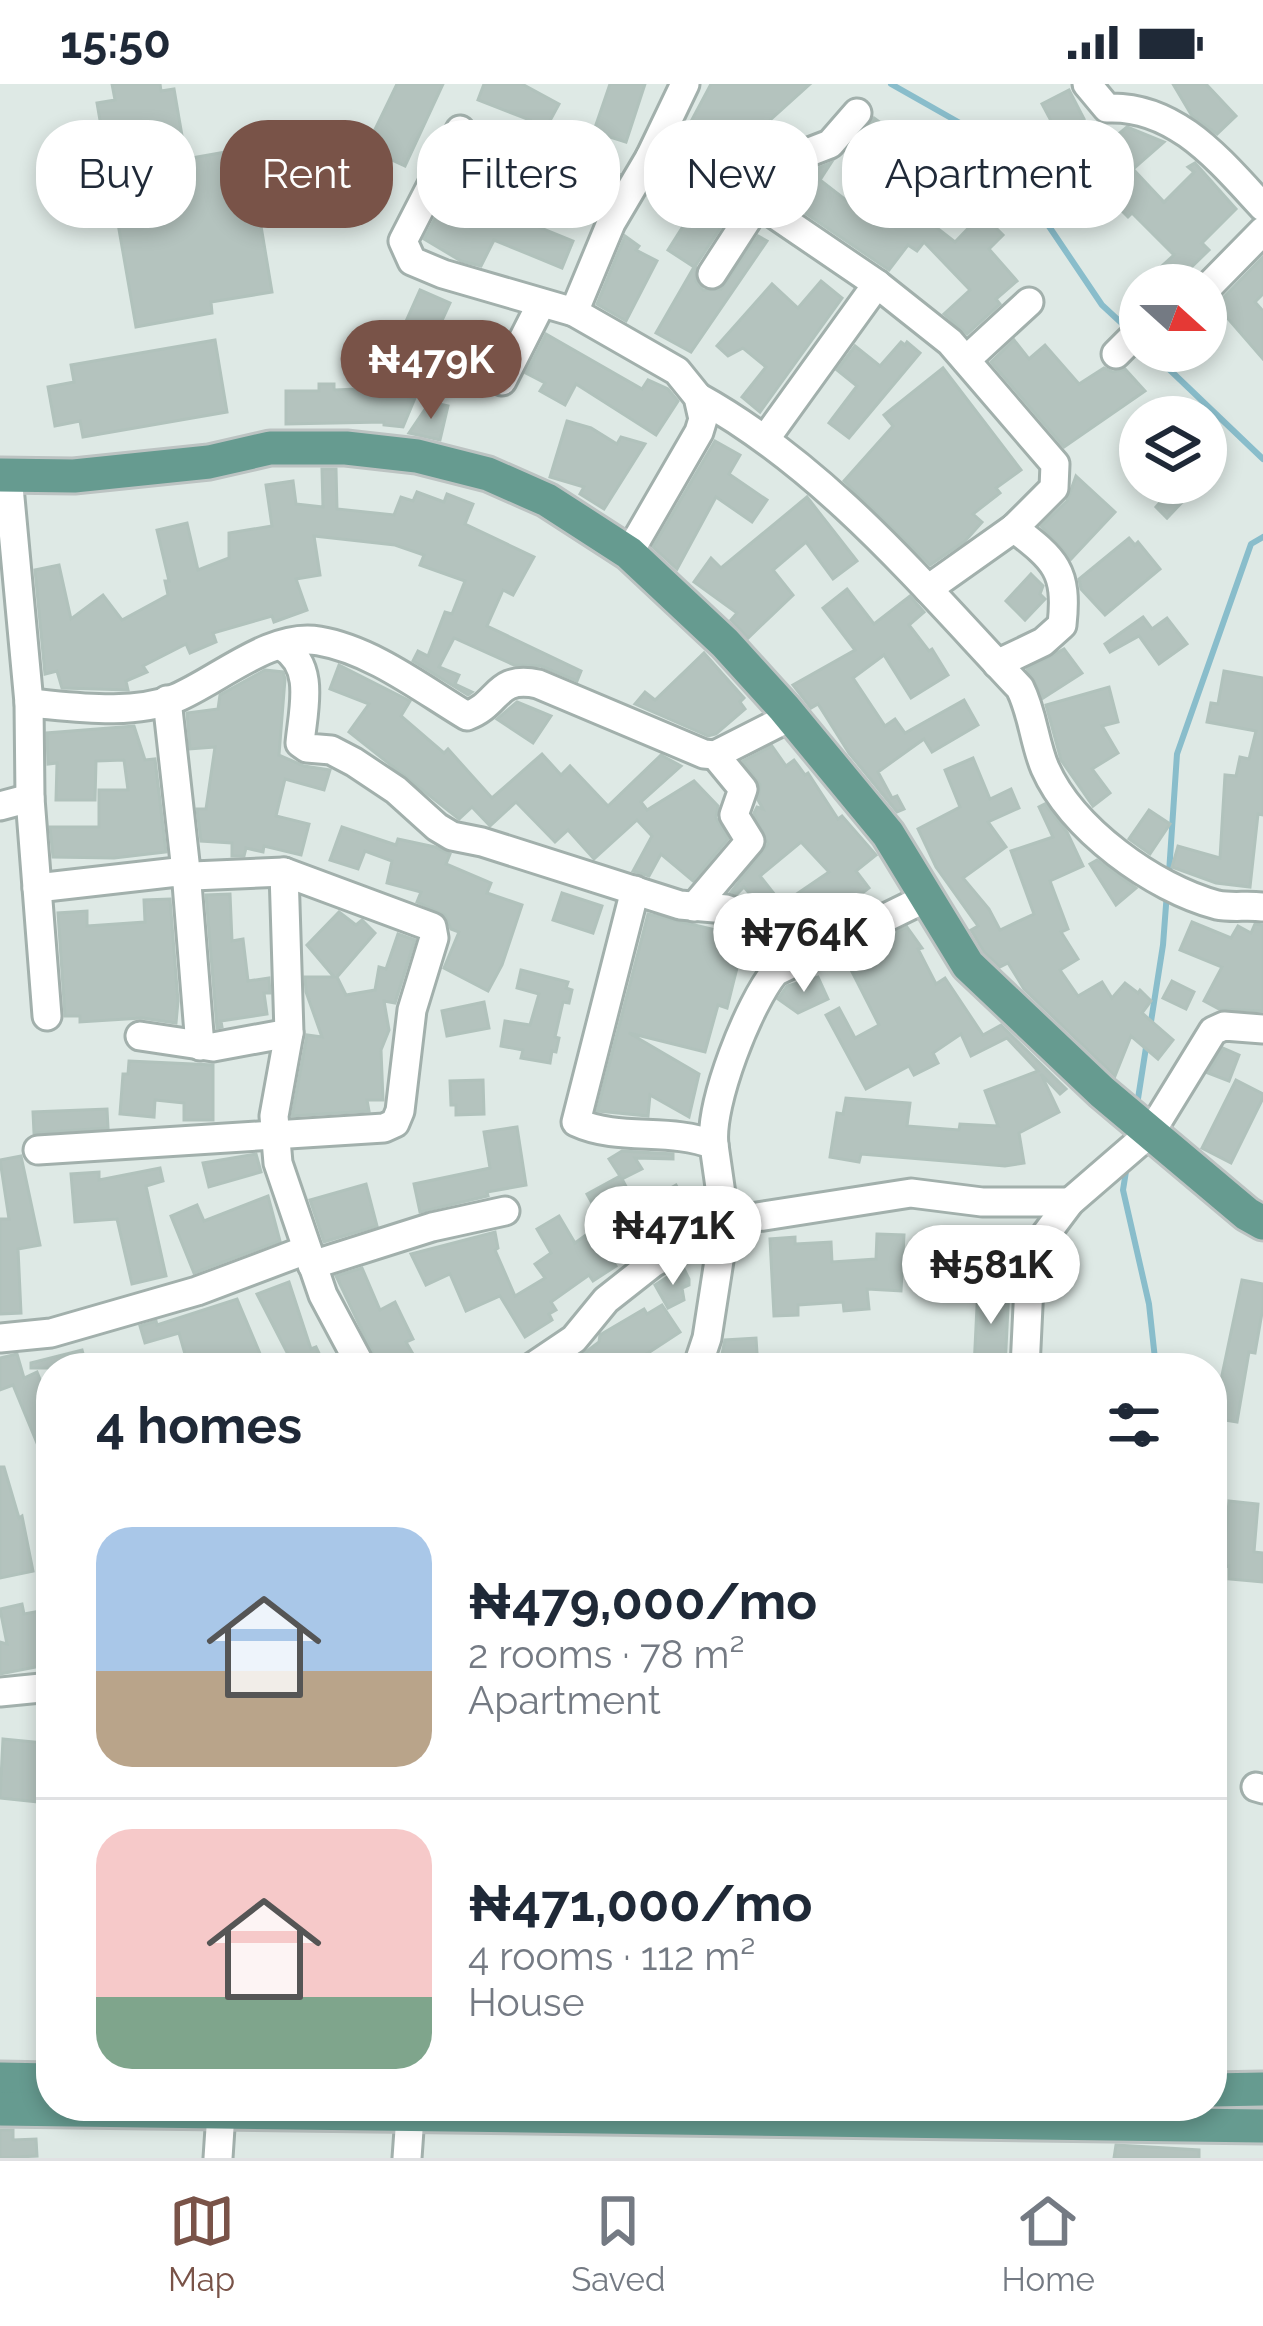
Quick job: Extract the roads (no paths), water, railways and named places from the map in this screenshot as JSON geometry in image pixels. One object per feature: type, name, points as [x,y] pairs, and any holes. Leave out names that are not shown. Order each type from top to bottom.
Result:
[{"type":"main road","points":[[4,476],[74,476],[209,462],[269,448],[346,448],[417,456],[488,474],[547,500],[629,553],[724,643],[791,716],[888,835],[968,965],[1102,1092],[1247,1214],[1263,1222]]},
{"type":"main road","points":[[0,2080],[36,2080]]},
{"type":"main road","points":[[1227,2090],[1263,2090]]},
{"type":"main road","points":[[0,2109],[36,2109]]},
{"type":"main road","points":[[1160,2121],[1263,2126]]},
{"type":"street","points":[[668,120],[685,84]]},
{"type":"street","points":[[1087,84],[1107,108],[1129,107],[1181,129],[1209,149],[1263,207]]},
{"type":"street","points":[[818,148],[830,143],[857,113]]},
{"type":"street","points":[[574,312],[611,223],[644,167]]},
{"type":"street","points":[[417,214],[403,241],[412,261],[574,312],[677,371],[698,397],[766,439],[839,499],[928,589],[1026,700],[1045,768],[1076,820],[1178,892],[1222,907],[1263,907]]},
{"type":"street","points":[[712,274],[744,228]]},
{"type":"street","points":[[796,228],[950,342],[1055,464],[1054,488],[1014,528],[928,589]]},
{"type":"street","points":[[1227,268],[1263,231]]},
{"type":"street","points":[[766,439],[877,284]]},
{"type":"street","points":[[966,361],[1029,302]]},
{"type":"street","points":[[502,381],[542,304]]},
{"type":"street","points":[[1116,354],[1119,351]]},
{"type":"street","points":[[629,553],[699,432],[703,419],[698,397]]},
{"type":"street","points":[[4,476],[29,703],[30,798],[46,1016]]},
{"type":"street","points":[[997,664],[1043,642],[1062,625],[1066,588],[1047,554],[1014,528]]},
{"type":"street","points":[[29,703],[88,708],[167,700],[238,663],[304,639],[356,653],[466,716],[476,713],[508,684],[519,680],[538,684],[715,754],[743,789],[734,815],[750,841],[694,907]]},
{"type":"street","points":[[282,646],[292,652],[306,680],[300,743],[331,750],[354,762],[452,836],[694,907],[753,918],[807,958]]},
{"type":"street","points":[[167,700],[200,1046]]},
{"type":"street","points":[[715,754],[791,716]]},
{"type":"street","points":[[0,806],[30,798]]},
{"type":"street","points":[[37,888],[186,871],[193,876],[284,872],[421,921],[432,927],[434,938],[412,1010],[395,1123],[384,1128],[38,1150]]},
{"type":"street","points":[[284,872],[289,1033],[274,1115],[278,1163],[309,1258],[355,1353]]},
{"type":"street","points":[[635,890],[576,1122],[611,1131],[694,1136],[714,1145]]},
{"type":"street","points":[[702,1353],[725,1222],[714,1145],[717,1108],[760,990],[775,972],[928,897]]},
{"type":"street","points":[[1026,1353],[1030,1265],[1046,1234],[1070,1202],[1151,1132],[1213,1031],[1225,1026],[1263,1030]]},
{"type":"street","points":[[140,1036],[213,1047],[289,1033]]},
{"type":"street","points":[[554,1353],[574,1340],[606,1300],[653,1263],[725,1222],[911,1192],[982,1202],[1070,1202]]},
{"type":"street","points":[[0,1338],[51,1333],[309,1258],[505,1210]]},
{"type":"street","points":[[0,1692],[36,1689]]},
{"type":"street","points":[[218,2158],[220,2121]]},
{"type":"street","points":[[407,2158],[410,2121]]},
{"type":"waterway","points":[[891,84],[1004,148],[1044,219],[1102,305],[1119,321]]},
{"type":"waterway","points":[[1172,372],[1263,459]]},
{"type":"waterway","points":[[1169,873],[1177,754],[1251,544],[1263,537]]},
{"type":"waterway","points":[[1150,1028],[1167,892]]},
{"type":"waterway","points":[[1137,1105],[1147,1041]]},
{"type":"waterway","points":[[1127,1165],[1123,1190],[1149,1304],[1154,1353]]}]
